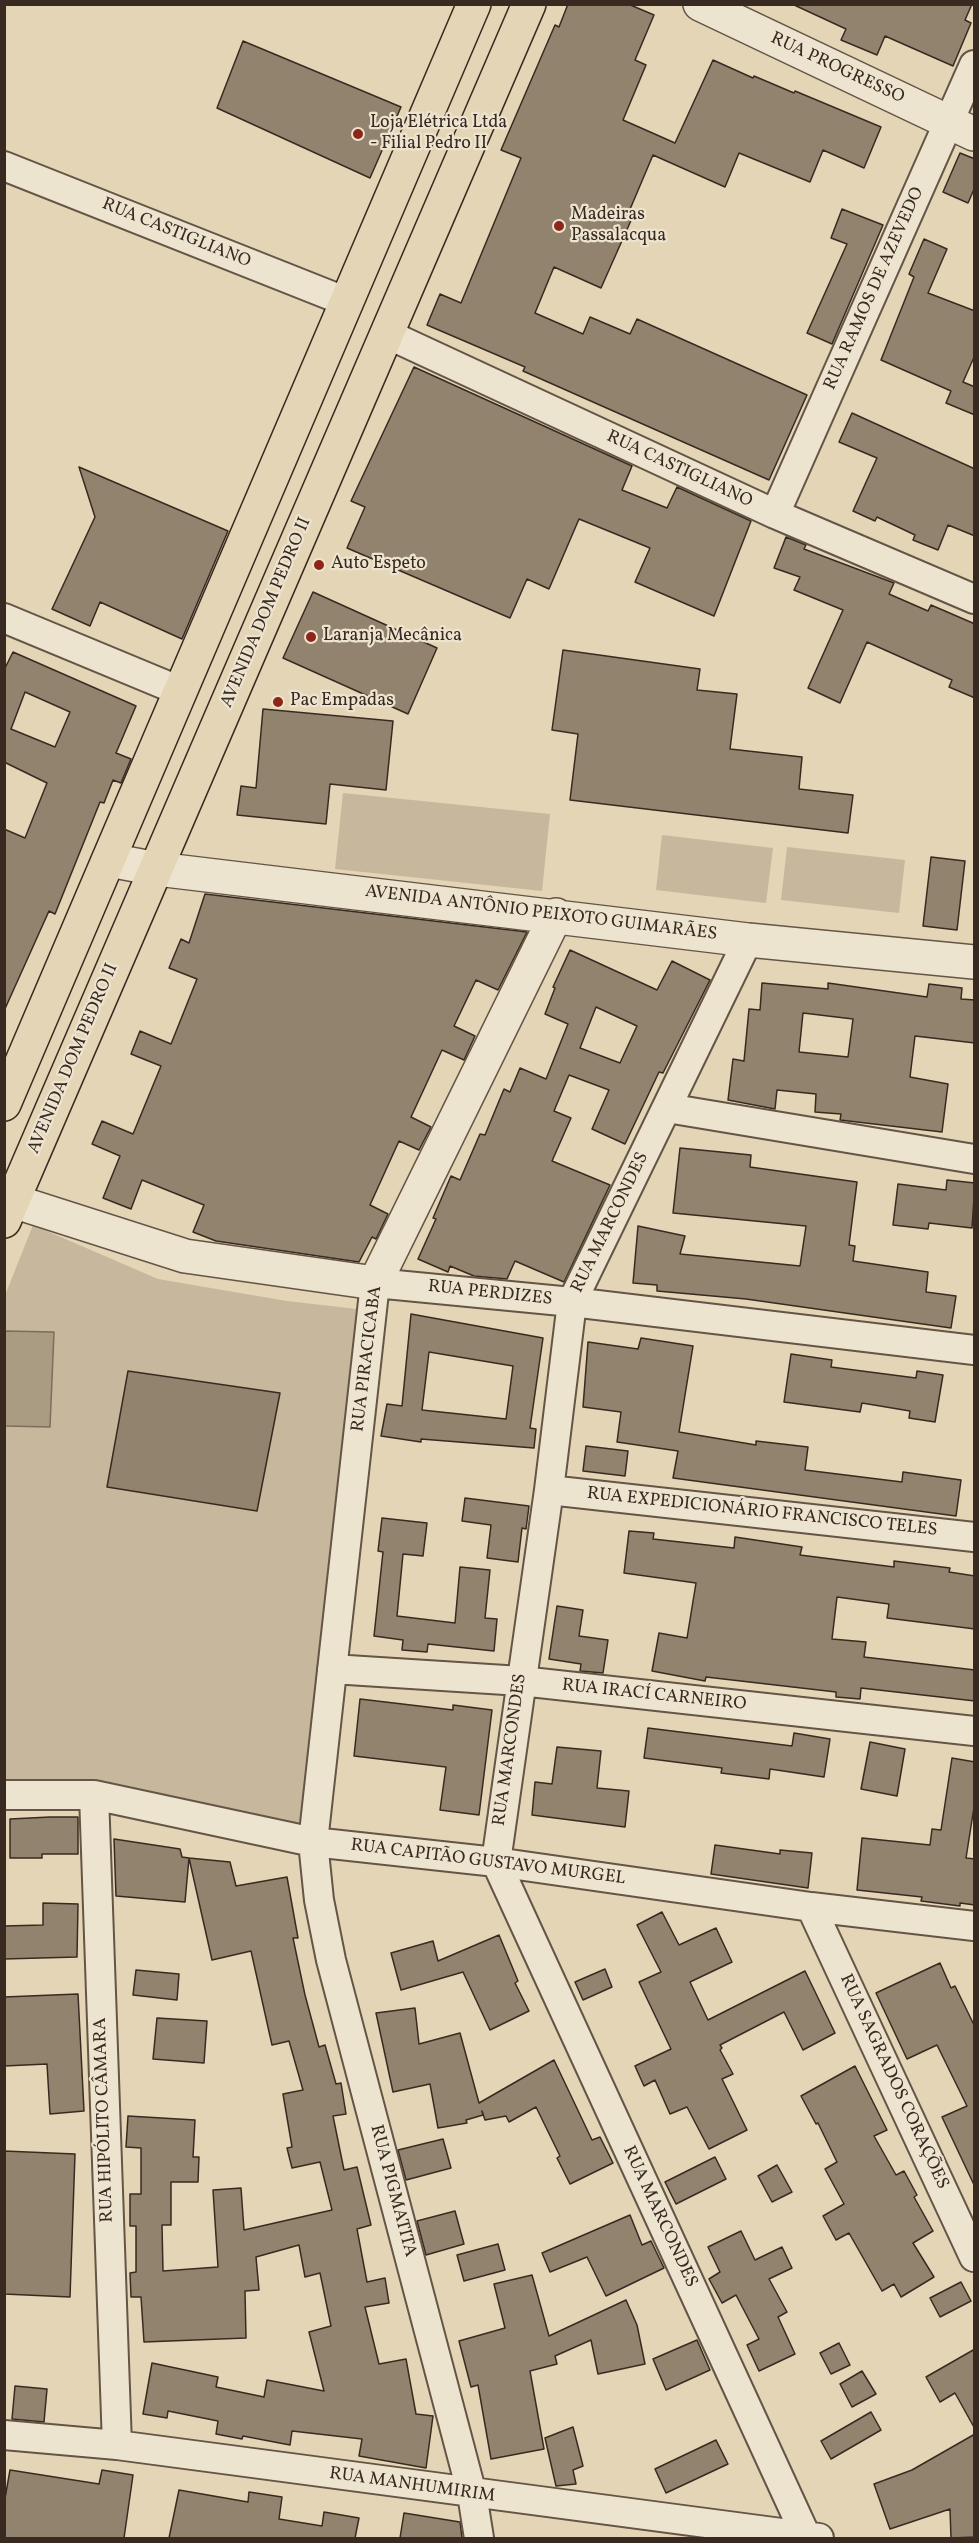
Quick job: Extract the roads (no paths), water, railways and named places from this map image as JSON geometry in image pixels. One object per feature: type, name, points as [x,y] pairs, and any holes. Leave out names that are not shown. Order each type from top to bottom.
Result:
[{"type":"main road","points":[[4,1104],[474,4]]},
{"type":"main road","name":"AVENIDA DOM PEDRO II","points":[[9,1211],[529,4]]},
{"type":"street","name":"RUA PROGRESSO","points":[[700,4],[962,128]]},
{"type":"street","name":"RUA RAMOS DE AZEVEDO","points":[[775,514],[962,128],[975,64]]},
{"type":"street","name":"RUA CASTIGLIANO","points":[[4,166],[347,302]]},
{"type":"street","name":"RUA CASTIGLIANO","points":[[387,334],[775,514],[975,598]]},
{"type":"street","points":[[5,618],[180,692]]},
{"type":"street","name":"AVENIDA ANTÔNIO PEIXOTO GUIMARÃES","points":[[109,860],[157,869],[556,915],[748,940],[975,962]]},
{"type":"street","name":"RUA PIRACICABA","points":[[313,1842],[375,1283],[556,915]]},
{"type":"street","name":"RUA MARCONDES","points":[[748,940],[572,1302],[549,1490],[496,1862],[812,2537]]},
{"type":"street","points":[[667,1108],[975,1159]]},
{"type":"street","name":"RUA PERDIZES","points":[[9,1211],[185,1256],[375,1283],[572,1302],[975,1350]]},
{"type":"street","name":"RUA EXPEDICIONÁRIO FRANCISCO TELES","points":[[549,1490],[975,1537]]},
{"type":"street","name":"RUA IRACÍ CARNEIRO","points":[[332,1669],[520,1681],[975,1731]]},
{"type":"street","name":"RUA CAPITÃO GUSTAVO MURGEL","points":[[4,1796],[94,1795],[313,1842],[496,1862],[811,1907],[975,1926]]},
{"type":"street","name":"RUA HIPÓLITO CÂMARA","points":[[94,1795],[117,2445]]},
{"type":"street","name":"RUA PIGMATITA","points":[[313,1842],[319,1900],[331,1960],[472,2494],[479,2538]]},
{"type":"street","name":"RUA SAGRADOS CORAÇÕES","points":[[811,1907],[975,2257]]},
{"type":"street","name":"RUA MANHUMIRIM","points":[[4,2435],[117,2445],[472,2494],[812,2537]]},
{"type":"place","name":"Loja Elétrica Ltda - Filial Pedro II","points":[[358,134]]},
{"type":"place","name":"Madeiras Passalacqua","points":[[559,226]]},
{"type":"place","name":"Auto Espeto","points":[[319,565]]},
{"type":"place","name":"Laranja Mecânica","points":[[311,637]]},
{"type":"place","name":"Pac Empadas","points":[[278,702]]}]
